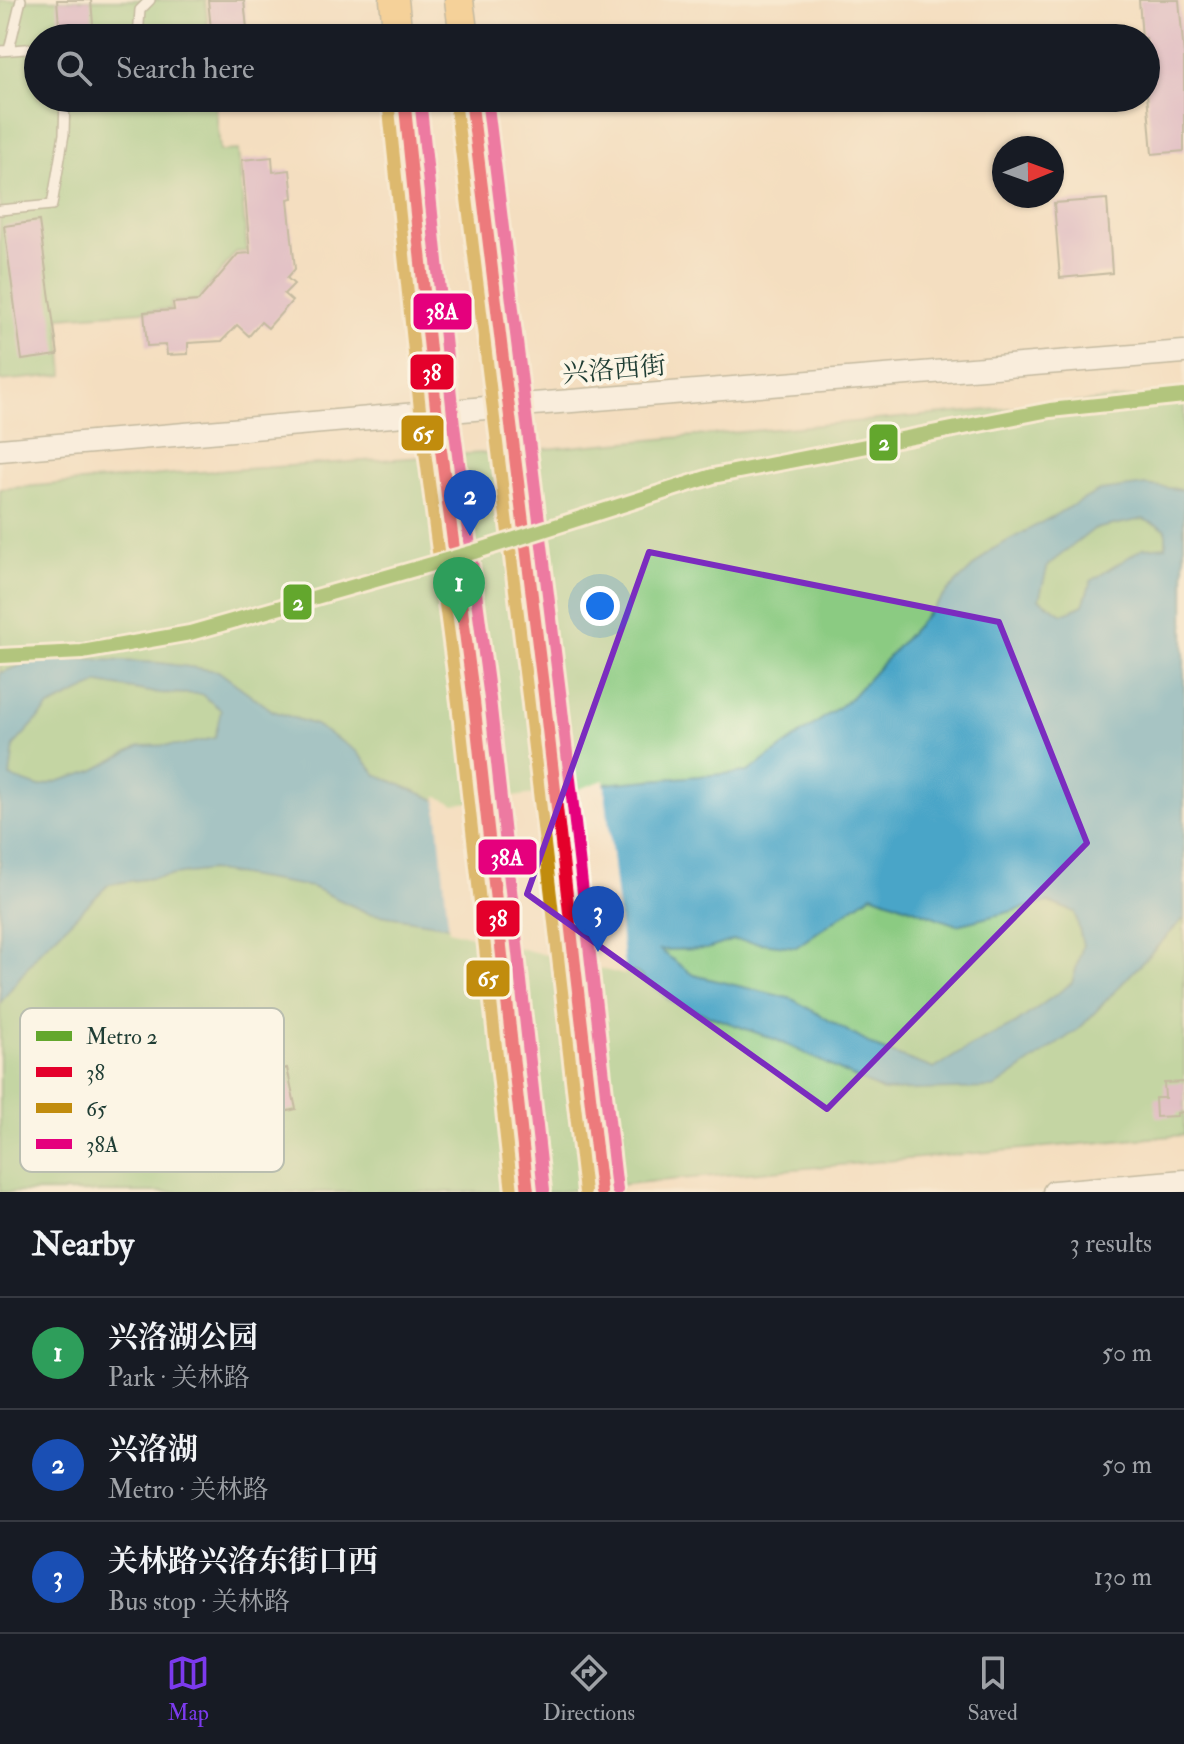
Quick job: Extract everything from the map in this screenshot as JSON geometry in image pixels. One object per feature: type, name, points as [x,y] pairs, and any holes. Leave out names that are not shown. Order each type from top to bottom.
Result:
[{"type":"main road","points":[[394,0],[397,24]]},
{"type":"main road","points":[[459,0],[462,24]]},
{"type":"main road","points":[[405,112],[437,420],[474,701],[528,1192]]},
{"type":"main road","points":[[473,112],[601,1192]]},
{"type":"street","name":"兴洛西街","points":[[0,465],[510,413],[1184,352]]},
{"type":"street","name":"兴洛西街","points":[[510,413],[1184,367]]},
{"type":"street","name":"兴洛西街","points":[[0,450],[437,420]]},
{"type":"street","points":[[1054,1192],[1184,1181]]},
{"type":"lane","points":[[5,50],[21,0]]},
{"type":"lane","points":[[139,24],[140,10],[150,0]]},
{"type":"lane","points":[[0,210],[52,205],[65,112]]},
{"type":"highlighted area","points":[[649,552],[999,622],[1087,843],[827,1109],[527,894]]},
{"type":"green space","points":[[0,0],[205,0],[208,24],[24,24],[24,112],[216,112],[220,151],[238,150],[247,251],[236,252],[201,300],[171,302],[171,309],[59,317],[64,375],[0,381]]},
{"type":"green space","points":[[1184,393],[1184,490],[1145,485],[991,550],[949,590],[850,699],[748,772],[603,784],[580,793],[455,808],[377,775],[356,751],[315,725],[273,711],[218,671],[160,663],[44,657],[0,673],[0,489],[185,473],[545,449]]},
{"type":"green space","points":[[1143,519],[1166,529],[1166,546],[1083,605],[1063,614],[1039,599],[1047,565],[1094,529]]},
{"type":"green space","points":[[99,683],[156,693],[201,694],[222,710],[215,738],[183,745],[140,746],[93,771],[39,787],[10,777],[14,745],[49,707]]},
{"type":"green space","points":[[210,870],[312,887],[368,913],[449,926],[637,973],[671,1002],[777,1040],[883,1091],[1080,1028],[1184,918],[1184,1135],[554,1192],[0,1192],[0,1003],[40,951],[109,884]]},
{"type":"green space","points":[[872,894],[957,925],[1048,902],[1075,912],[1083,945],[1072,983],[1015,1024],[934,1069],[877,1048],[792,999],[693,975],[658,950],[707,949],[734,939],[796,947]]},
{"type":"water","points":[[1145,485],[1184,490],[1184,918],[1080,1028],[994,1088],[883,1091],[777,1040],[671,1002],[637,973],[449,926],[368,913],[312,887],[210,870],[109,884],[40,951],[0,1003],[0,673],[44,657],[160,663],[218,671],[273,711],[315,725],[356,751],[377,775],[455,808],[561,796],[603,784],[748,772],[850,699],[949,590],[991,550],[1099,491]],"holes":[[[1143,519],[1166,529],[1166,546],[1143,548],[1091,581],[1083,605],[1063,614],[1039,599],[1048,565],[1094,529]],[[99,683],[156,693],[201,694],[221,710],[215,738],[183,745],[140,746],[93,771],[39,787],[10,777],[14,745],[49,707]],[[872,894],[957,925],[1048,902],[1075,912],[1083,945],[1072,983],[1015,1024],[934,1069],[877,1048],[792,999],[693,975],[660,950],[707,949],[734,940],[796,947]]]},
{"type":"pier","points":[[604,780],[625,975],[449,930],[436,796],[455,804],[579,789]]},
{"type":"building","points":[[57,0],[91,0],[93,24],[59,24]]},
{"type":"building","points":[[208,0],[244,0],[247,24],[211,24]]},
{"type":"building","points":[[1139,0],[1179,0],[1184,55],[1184,151],[1152,154],[1149,112],[1160,112],[1160,24],[1141,24]]},
{"type":"building","points":[[272,157],[273,172],[290,170],[293,198],[288,199],[295,269],[287,278],[294,284],[284,294],[292,301],[268,328],[261,322],[249,336],[237,325],[222,341],[188,343],[188,354],[167,355],[166,345],[147,346],[144,312],[174,310],[173,303],[198,301],[238,254],[250,253],[242,160]]},
{"type":"building","points":[[1107,199],[1112,273],[1060,278],[1054,208],[1064,208],[1064,202]]},
{"type":"building","points":[[39,221],[58,355],[22,360],[4,226]]},
{"type":"building","points":[[287,1068],[296,1109],[284,1112],[284,1069]]},
{"type":"building","points":[[1184,1082],[1184,1112],[1177,1113],[1177,1116],[1156,1117],[1155,1098],[1165,1098],[1164,1083]]},
{"type":"metro line","name":"2","points":[[0,656],[82,652],[190,633],[474,552],[713,476],[1050,410],[1184,396]]},
{"type":"transit line","name":"65","points":[[389,112],[422,429],[458,703],[512,1192]]},
{"type":"transit line","name":"38","points":[[405,112],[438,427],[474,701],[528,1192]]},
{"type":"transit line","name":"38A","points":[[421,112],[454,425],[490,699],[544,1190]]},
{"type":"transit line","name":"65","points":[[456,112],[585,1192]]},
{"type":"transit line","name":"38","points":[[473,112],[601,1192]]},
{"type":"transit line","name":"38A","points":[[489,112],[617,1190]]},
{"type":"place","name":"兴洛湖","points":[[470,536]]},
{"type":"place","name":"兴洛湖公园","points":[[459,623]]},
{"type":"place","name":"关林路兴洛东街口西","points":[[598,952]]}]
